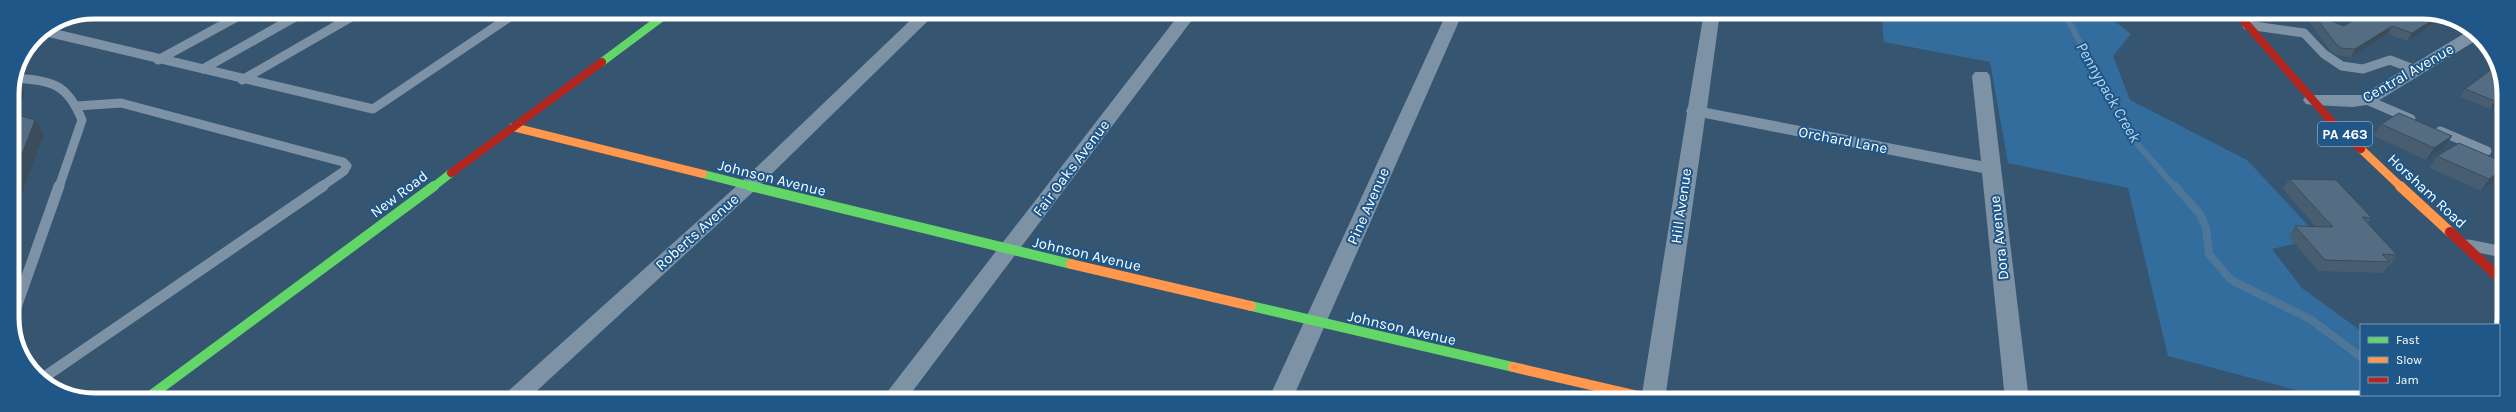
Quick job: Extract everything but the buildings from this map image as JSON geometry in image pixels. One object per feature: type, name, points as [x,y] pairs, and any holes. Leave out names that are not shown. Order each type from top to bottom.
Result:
[{"type":"street","name":"New Road","points":[[154,393],[660,19]]},
{"type":"street","name":"Roberts Avenue","points":[[521,393],[747,187],[922,19]]},
{"type":"street","name":"Fair Oaks Avenue","points":[[898,393],[1010,250],[1185,19]]},
{"type":"street","name":"Pine Avenue","points":[[1283,393],[1452,19]]},
{"type":"street","name":"Hill Avenue","points":[[1655,393],[1695,111],[1711,19]]},
{"type":"street","name":"Horsham Road","points":[[2242,19],[2332,122],[2464,244],[2497,269]]},
{"type":"street","name":"Central Avenue","points":[[2312,100],[2353,102],[2367,100],[2471,37]]},
{"type":"street","name":"Dora Avenue","points":[[1981,76],[2016,393]]},
{"type":"street","name":"Orchard Lane","points":[[1695,111],[1992,169]]},
{"type":"street","name":"Johnson Avenue","points":[[513,127],[747,187],[1010,250],[1624,393]]},
{"type":"lane","points":[[157,60],[233,19]]},
{"type":"lane","points":[[203,69],[292,19]]},
{"type":"lane","points":[[242,80],[348,19]]},
{"type":"lane","points":[[50,33],[157,60],[203,69],[242,80],[372,109],[507,19]]},
{"type":"lane","points":[[2247,25],[2304,33],[2323,54],[2351,70],[2369,69],[2390,60],[2416,70]]},
{"type":"lane","points":[[19,299],[82,120],[77,106],[69,92],[50,82],[20,79]]},
{"type":"lane","points":[[2367,100],[2486,151]]},
{"type":"lane","points":[[46,376],[344,171],[347,166],[343,162],[121,103],[77,106]]},
{"type":"lane","points":[[2464,244],[2497,251]]},
{"type":"shaded area","points":[[1882,19],[2112,19],[2131,34],[2113,56],[2130,100],[2247,160],[2320,238],[2272,249],[2302,288],[2360,330],[2360,393],[2308,393],[2168,356],[2128,188],[2008,163],[1990,62],[1884,42]]},
{"type":"waterway","name":"Pennypack Creek","points":[[2067,19],[2133,139],[2175,187]]},
{"type":"waterway","name":"Pennypack Creek","points":[[2175,186],[2200,214],[2206,228],[2209,254],[2231,280],[2310,319],[2360,356]]},
{"type":"traffic: fast","points":[[602,62],[660,19]]},
{"type":"traffic: fast","points":[[154,393],[451,173]]},
{"type":"traffic: fast","points":[[703,174],[1071,264]]},
{"type":"traffic: fast","points":[[1251,306],[1513,367]]},
{"type":"traffic: slow","points":[[513,127],[703,174]]},
{"type":"traffic: slow","points":[[2361,149],[2450,232]]},
{"type":"traffic: slow","points":[[1071,264],[1251,306]]},
{"type":"traffic: slow","points":[[1513,367],[1626,393]]},
{"type":"traffic: jam","points":[[2242,19],[2332,122],[2361,149]]},
{"type":"traffic: jam","points":[[451,173],[602,62]]},
{"type":"traffic: jam","points":[[2450,232],[2497,275]]}]
